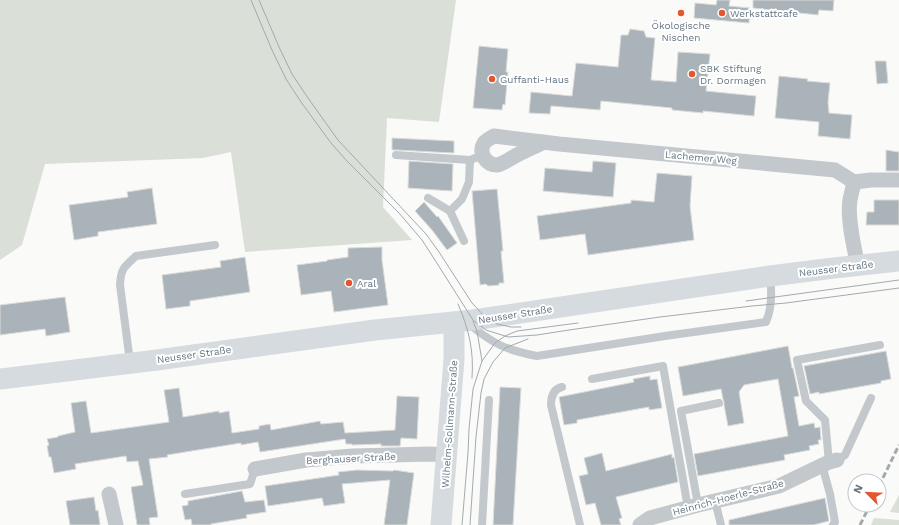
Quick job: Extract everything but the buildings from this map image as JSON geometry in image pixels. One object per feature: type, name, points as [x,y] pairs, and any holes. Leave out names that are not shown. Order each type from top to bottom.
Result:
[{"type":"main road","name":"Neusser Straße","points":[[0,379],[131,363],[333,335],[460,322],[770,276],[899,261]]},
{"type":"main road","name":"Wilhelm-Sollmann-Straße","points":[[441,525],[454,359],[460,322]]},
{"type":"street","name":"Lachemer Weg","points":[[476,158],[485,142],[494,136],[835,170],[854,182]]},
{"type":"street","points":[[476,158],[498,165],[544,142]]},
{"type":"street","points":[[858,266],[850,215],[850,201],[854,182],[899,180]]},
{"type":"street","name":"Berghauser Straße","points":[[255,469],[306,460],[353,456],[447,455]]},
{"type":"street","name":"Heinrich-Hoerle-Straße","points":[[640,525],[650,518],[693,506],[779,486],[830,462]]},
{"type":"street","points":[[109,494],[116,525]]},
{"type":"lane","points":[[396,156],[476,158],[462,200],[450,211]]},
{"type":"lane","points":[[428,198],[450,211],[464,241]]},
{"type":"lane","points":[[131,363],[120,285],[121,274],[126,265],[136,256],[215,245]]},
{"type":"lane","points":[[460,322],[495,343],[518,353],[537,356],[766,322],[770,314],[771,304],[772,290],[770,276]]},
{"type":"lane","points":[[833,525],[835,522],[830,494],[830,462],[825,420],[806,401],[797,360],[880,345]]},
{"type":"lane","points":[[592,379],[663,366],[693,506]]},
{"type":"lane","points":[[562,387],[556,389],[551,399],[551,405],[580,525]]},
{"type":"lane","points":[[830,462],[845,455],[871,398]]},
{"type":"lane","points":[[482,525],[489,400]]},
{"type":"lane","points":[[693,506],[681,411],[719,403]]},
{"type":"lane","points":[[185,494],[250,484],[255,469]]},
{"type":"lane","points":[[715,501],[721,525]]},
{"type":"shaded area","points":[[0,0],[456,0],[439,122],[387,118],[383,207],[412,240],[245,252],[231,152],[203,158],[45,164],[22,245],[0,260]]},
{"type":"shaded area","points":[[899,495],[899,513],[890,512]]},
{"type":"shaded area","points":[[874,518],[899,520],[899,525],[871,525]]},
{"type":"tram line","points":[[251,0],[286,79],[301,102],[331,143],[399,213],[422,240],[473,320],[486,330],[508,337],[537,335],[660,317],[786,303],[899,288]]},
{"type":"tram line","points":[[259,0],[292,74],[338,140],[426,234],[472,303],[486,318],[497,324],[511,327],[521,327]]},
{"type":"tram line","points":[[746,301],[899,280]]},
{"type":"tram line","points":[[458,304],[470,340],[472,378]]},
{"type":"tram line","points":[[473,321],[477,331],[482,361]]},
{"type":"tram line","points":[[462,525],[473,389],[482,361],[495,343],[505,336],[517,331],[578,323]]},
{"type":"tram line","points":[[470,525],[476,437],[484,379],[493,362],[505,348],[528,339]]},
{"type":"railway","points":[[885,473],[899,445]]},
{"type":"railway","points":[[860,525],[866,513]]},
{"type":"place","name":"Ökologische Nischen","points":[[681,13]]},
{"type":"place","name":"Werkstattcafe","points":[[722,13]]},
{"type":"place","name":"SBK Stiftung Dr. Dormagen","points":[[692,74]]},
{"type":"place","name":"Guffanti-Haus","points":[[492,79]]},
{"type":"place","name":"Aral","points":[[349,283]]}]
